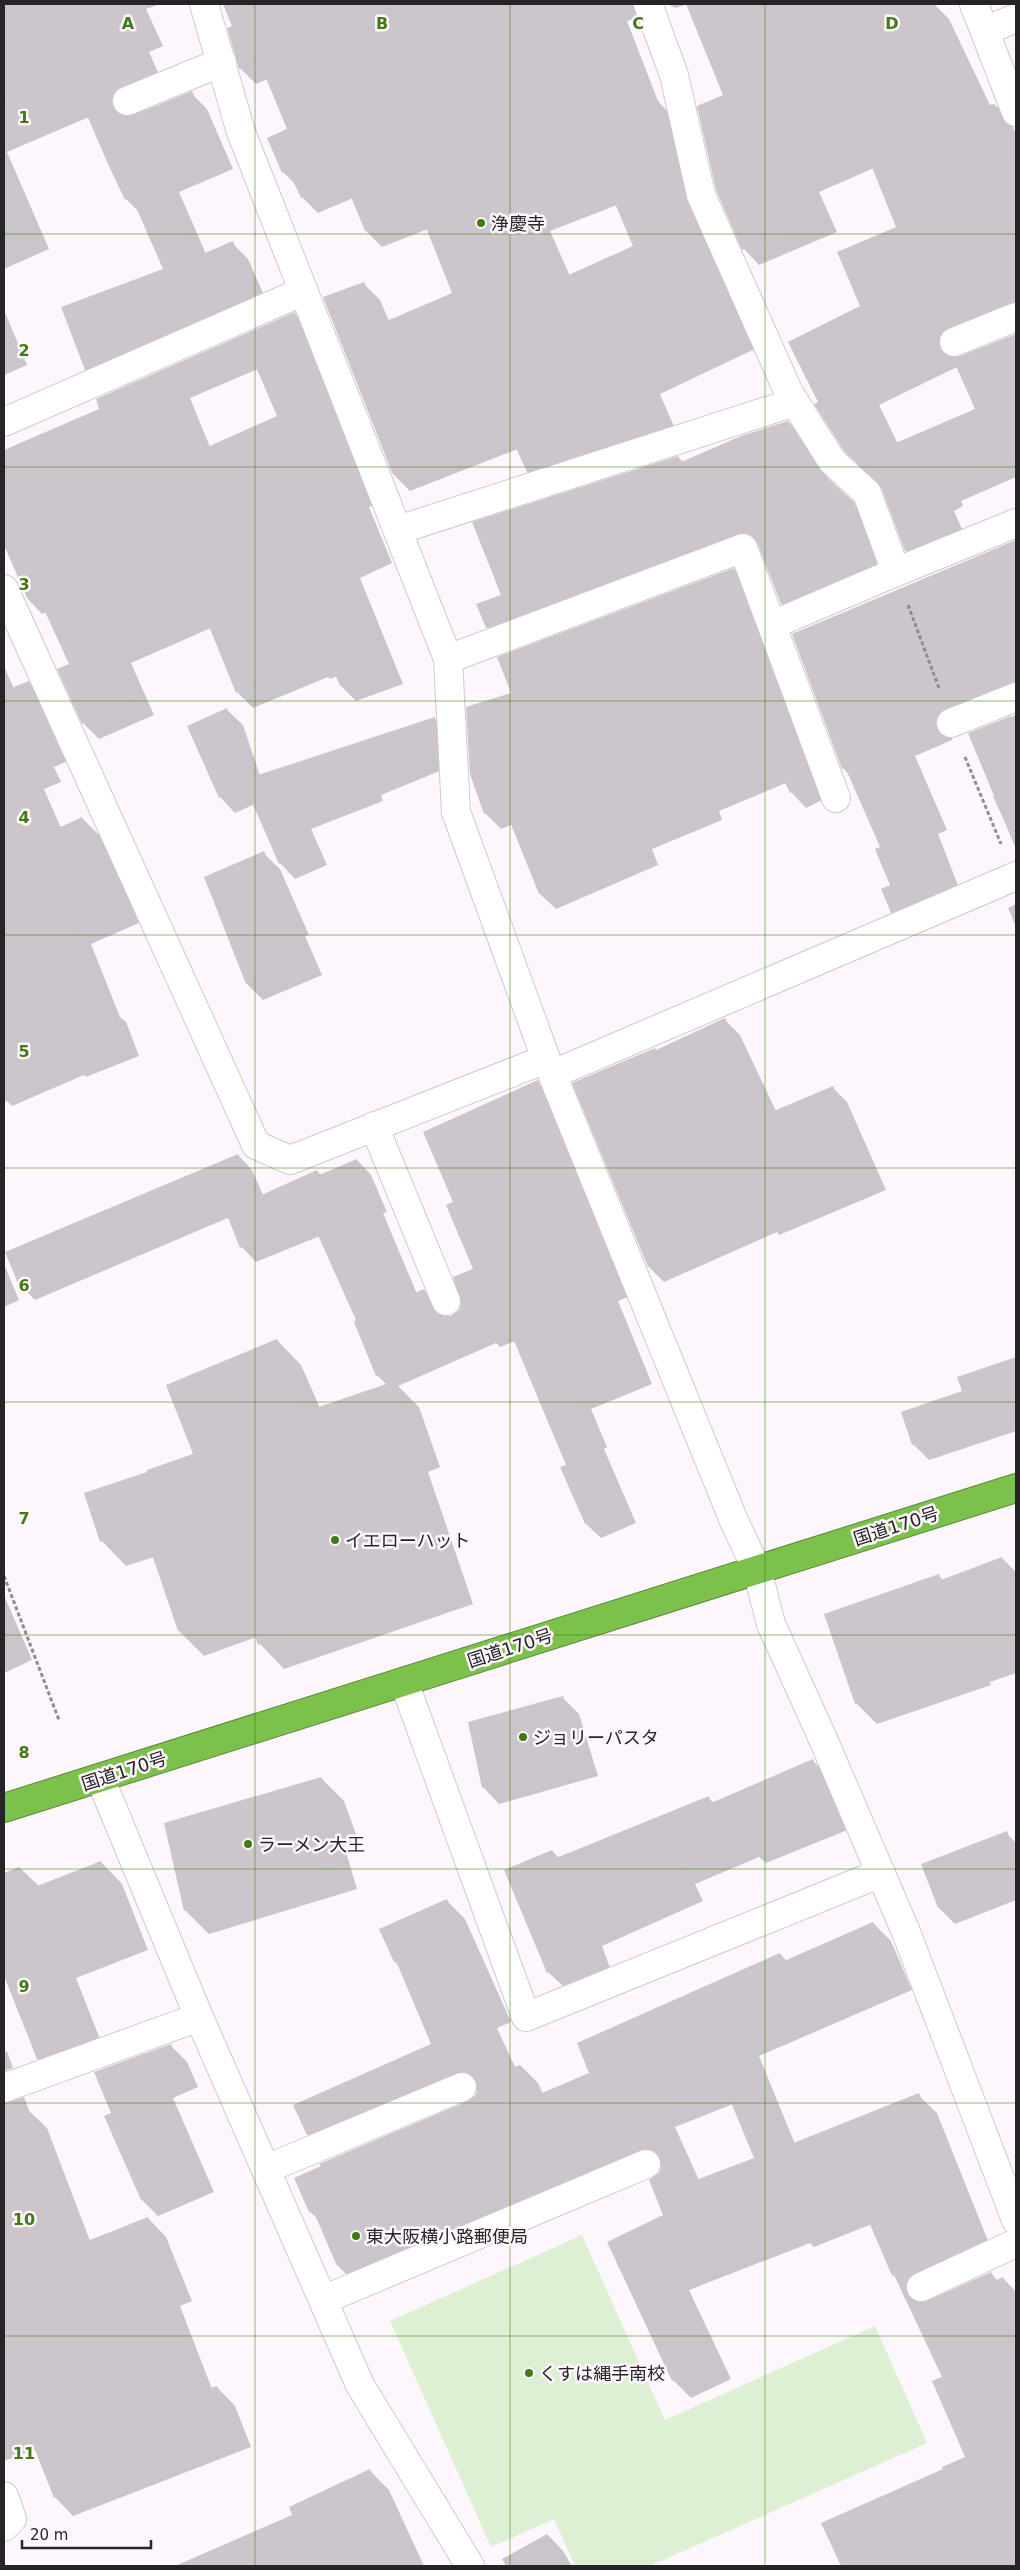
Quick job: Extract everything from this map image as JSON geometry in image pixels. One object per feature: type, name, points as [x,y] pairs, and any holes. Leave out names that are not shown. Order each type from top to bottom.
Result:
[{"type":"highway","name":"国道170号","points":[[4,1808],[1016,1488]]},
{"type":"street","points":[[204,4],[241,132],[448,659],[456,812],[550,1067],[734,1520],[757,1570],[771,1624],[906,1932],[1016,2220]]},
{"type":"street","points":[[648,4],[674,75],[701,195],[795,402],[832,461],[867,492],[896,572]]},
{"type":"street","points":[[974,4],[1016,112]]},
{"type":"street","points":[[985,31],[1016,18]]},
{"type":"street","points":[[127,101],[222,62]]},
{"type":"street","points":[[4,422],[304,291]]},
{"type":"street","points":[[954,342],[1016,317]]},
{"type":"street","points":[[398,530],[795,402]]},
{"type":"street","points":[[772,625],[1016,523]]},
{"type":"street","points":[[448,659],[743,548],[836,798]]},
{"type":"street","points":[[4,590],[256,1145],[290,1160],[374,1126],[550,1067],[1016,876]]},
{"type":"street","points":[[951,723],[1016,697]]},
{"type":"street","points":[[374,1126],[446,1301]]},
{"type":"street","points":[[404,1682],[526,2016],[881,1873]]},
{"type":"street","points":[[100,1778],[199,2017],[360,2385],[470,2566]]},
{"type":"street","points":[[4,2088],[199,2017]]},
{"type":"street","points":[[266,2169],[462,2088]]},
{"type":"street","points":[[323,2300],[646,2164]]},
{"type":"street","points":[[922,2287],[1016,2243]]},
{"type":"street","points":[[4,2496],[12,2520],[4,2527]]},
{"type":"path","points":[[4,1576],[59,1720]]},
{"type":"green space","name":"くすは縄手南校","points":[[582,2235],[665,2420],[875,2326],[927,2443],[650,2566],[575,2566],[554,2519],[491,2547],[390,2321]]},
{"type":"building","points":[[49,4],[136,4],[148,29],[134,36],[151,74],[115,91],[112,98],[113,107],[117,113],[124,116],[132,116],[192,91],[218,153],[164,176],[198,256],[233,241],[256,295],[85,370],[61,307],[163,269],[131,196],[125,200],[80,99],[17,125],[4,94],[4,23]]},
{"type":"building","points":[[223,4],[375,4],[384,27],[437,4],[611,4],[647,96],[653,94],[663,121],[668,119],[687,201],[742,332],[645,378],[666,427],[527,472],[508,431],[472,445],[471,443],[393,475],[323,297],[364,282],[382,323],[452,293],[419,210],[365,231],[344,180],[301,198],[288,170],[282,173],[267,138],[287,129],[259,61],[239,69],[227,28],[232,26]],"holes":[[[608,187],[633,246],[564,277],[535,215]]]},
{"type":"building","points":[[686,4],[935,4],[984,107],[987,105],[1016,167],[1016,302],[948,328],[942,332],[939,339],[942,351],[864,389],[891,445],[975,409],[952,357],[960,356],[1016,334],[1016,453],[946,484],[948,490],[939,495],[955,531],[905,551],[881,487],[844,451],[814,404],[818,402],[788,342],[860,306],[837,252],[896,227],[865,150],[804,176],[822,216],[742,250],[716,190],[697,106],[723,95]]},
{"type":"building","points":[[295,312],[364,487],[354,491],[378,548],[345,562],[388,668],[340,686],[328,658],[313,664],[312,662],[236,693],[202,609],[117,647],[139,699],[82,724],[57,669],[69,664],[37,594],[30,597],[4,538],[4,450],[99,409],[96,399]],"holes":[[[249,351],[277,416],[203,449],[175,382]]]},
{"type":"building","points":[[788,421],[819,470],[854,502],[876,563],[781,604],[757,542],[753,536],[746,533],[738,533],[486,628],[476,604],[501,595],[472,522],[678,456],[681,462],[741,436]]},
{"type":"building","points":[[1016,540],[1016,682],[945,708],[938,714],[936,724],[900,740],[932,814],[923,818],[950,887],[891,913],[881,889],[890,885],[875,849],[880,847],[845,767],[842,769],[792,634]]},
{"type":"building","points":[[734,568],[813,782],[790,793],[777,766],[704,795],[708,804],[637,834],[644,850],[539,894],[504,807],[484,814],[470,774],[466,707],[511,693],[497,657]]},
{"type":"building","points":[[29,681],[53,736],[17,752],[50,832],[82,817],[117,901],[70,921],[101,1000],[104,999],[118,1034],[63,1056],[62,1053],[4,1078],[4,691]]},
{"type":"building","points":[[227,708],[252,777],[435,717],[437,751],[366,779],[369,785],[297,814],[312,850],[279,864],[245,786],[219,798],[187,726]]},
{"type":"building","points":[[1011,716],[1016,728],[1016,849],[968,733]]},
{"type":"building","points":[[264,851],[293,918],[289,920],[307,959],[246,984],[204,877]]},
{"type":"building","points":[[725,1018],[769,1113],[833,1086],[871,1175],[763,1220],[762,1218],[648,1267],[572,1083],[655,1048],[656,1050]]},
{"type":"building","points":[[538,1080],[619,1280],[604,1286],[639,1369],[577,1395],[594,1433],[590,1434],[622,1508],[585,1524],[560,1467],[566,1465],[507,1324],[485,1334],[482,1328],[376,1376],[354,1322],[356,1320],[312,1222],[308,1224],[306,1221],[240,1248],[221,1200],[19,1286],[5,1252],[238,1154],[257,1197],[317,1170],[319,1175],[357,1159],[373,1197],[369,1198],[410,1295],[424,1289],[436,1313],[443,1316],[451,1316],[459,1310],[461,1303],[453,1277],[473,1269],[446,1205],[453,1202],[423,1132]]},
{"type":"building","points":[[277,1339],[307,1411],[395,1381],[416,1443],[404,1447],[449,1580],[258,1645],[246,1608],[178,1631],[143,1528],[100,1542],[84,1493],[193,1454],[166,1385]]},
{"type":"building","points":[[1016,1357],[1016,1410],[912,1445],[901,1412],[962,1391],[957,1377]]},
{"type":"building","points":[[1002,1557],[1016,1593],[1016,1644],[969,1661],[970,1664],[855,1704],[824,1614],[939,1574],[941,1580]]},
{"type":"building","name":"ジョリーパスタ","points":[[563,1696],[583,1760],[482,1788],[468,1722]]},
{"type":"building","points":[[813,1759],[837,1815],[750,1850],[747,1842],[682,1869],[690,1887],[588,1932],[597,1953],[547,1973],[504,1870],[552,1850],[556,1858],[709,1796],[711,1803]]},
{"type":"building","name":"ラーメン大王","points":[[321,1777],[335,1817],[321,1822],[334,1866],[184,1911],[164,1823]]},
{"type":"building","points":[[1007,1831],[1016,1856],[1016,1878],[938,1908],[921,1864]]},
{"type":"building","points":[[101,1861],[127,1928],[56,1956],[89,2040],[37,2059],[4,1976],[4,1899]]},
{"type":"building","points":[[447,1899],[494,2004],[480,2010],[507,2069],[522,2069],[535,2096],[589,2073],[577,2043],[780,1953],[784,1961],[873,1922],[895,1971],[742,2038],[786,2146],[919,2093],[979,2243],[914,2273],[908,2278],[905,2286],[912,2300],[920,2303],[991,2272],[995,2281],[1003,2277],[1016,2306],[1016,2566],[841,2566],[821,2523],[943,2469],[942,2467],[965,2457],[932,2381],[942,2377],[894,2275],[892,2276],[861,2203],[795,2230],[793,2225],[672,2271],[714,2361],[672,2381],[607,2242],[663,2215],[649,2180],[659,2173],[662,2165],[661,2158],[656,2152],[648,2149],[638,2149],[549,2185],[547,2179],[418,2237],[416,2233],[337,2266],[313,2210],[309,2212],[294,2178],[321,2166],[319,2164],[468,2101],[475,2096],[478,2088],[477,2081],[471,2074],[464,2072],[456,2073],[307,2135],[293,2105],[431,2044],[396,1961],[394,1962],[379,1929]],"holes":[[[723,2083],[754,2158],[691,2182],[658,2109]]]},
{"type":"building","points":[[171,2044],[182,2071],[158,2081],[198,2176],[141,2200],[104,2116],[111,2113],[94,2072]]},
{"type":"building","points":[[7,2051],[13,2068],[4,2071],[4,2052]]},
{"type":"building","points":[[24,2097],[80,2244],[148,2217],[174,2282],[162,2287],[202,2391],[217,2386],[233,2428],[54,2498],[26,2427],[19,2430],[4,2391],[4,2103]]},
{"type":"building","points":[[370,2469],[415,2566],[175,2566],[292,2515],[289,2507]]},
{"type":"place","name":"浄慶寺","points":[[481,223]]},
{"type":"place","name":"イエローハット","points":[[335,1540]]},
{"type":"place","name":"ジョリーパスタ","points":[[523,1737]]},
{"type":"place","name":"ラーメン大王","points":[[248,1844]]},
{"type":"place","name":"東大阪横小路郵便局","points":[[356,2236]]},
{"type":"place","name":"くすは縄手南校","points":[[529,2373]]}]
